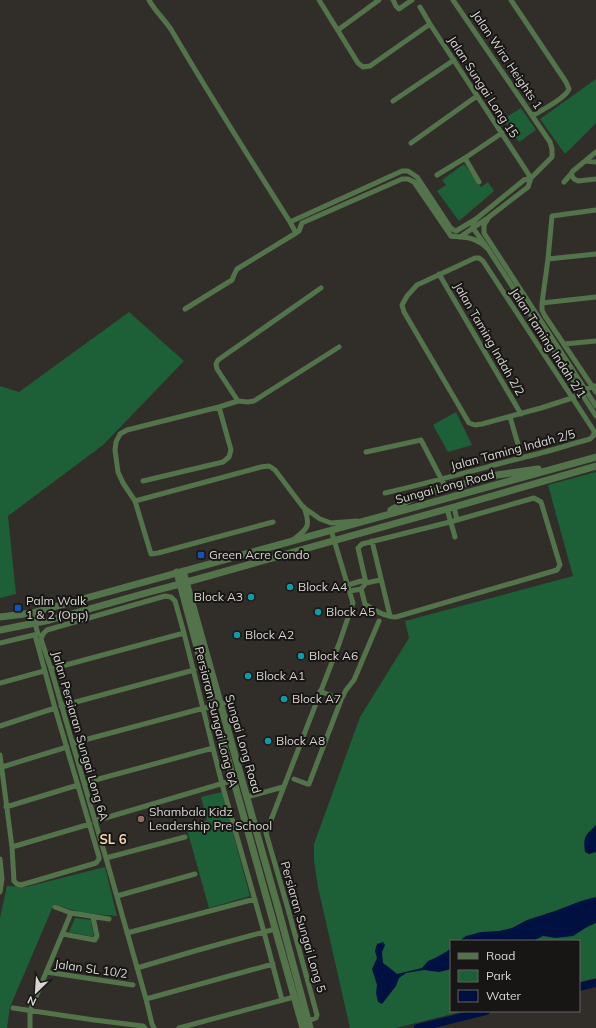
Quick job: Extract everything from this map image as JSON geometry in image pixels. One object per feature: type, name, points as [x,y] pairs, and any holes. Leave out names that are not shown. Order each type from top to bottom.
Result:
[{"type":"street","points":[[149,0],[153,8],[168,25],[296,233]]},
{"type":"street","points":[[319,0],[358,63],[363,67],[370,66],[430,24]]},
{"type":"street","points":[[338,30],[379,0]]},
{"type":"street","points":[[393,0],[399,9],[412,0]]},
{"type":"street","name":"Jalan Wira Heights 1","points":[[453,0],[550,142],[552,157],[530,178]]},
{"type":"street","points":[[511,0],[562,76],[569,89],[568,93],[532,116]]},
{"type":"street","name":"Jalan Sungai Long 15","points":[[420,7],[530,178]]},
{"type":"street","points":[[393,101],[454,60]]},
{"type":"street","points":[[411,143],[477,96]]},
{"type":"street","points":[[437,175],[466,158],[502,133]]},
{"type":"street","points":[[564,182],[573,171],[586,162],[596,152]]},
{"type":"street","points":[[466,158],[479,182]]},
{"type":"street","points":[[586,162],[596,162]]},
{"type":"street","points":[[290,222],[402,171],[408,171],[417,177],[452,229],[456,231],[489,217],[528,187],[530,178]]},
{"type":"street","points":[[571,174],[574,179],[578,181],[596,179]]},
{"type":"street","points":[[460,236],[473,225],[476,218],[524,180],[530,178]]},
{"type":"street","points":[[185,309],[232,280],[237,269],[299,231],[302,223],[402,179],[408,179],[414,182],[451,236],[460,236],[479,241],[488,250]]},
{"type":"street","points":[[596,210],[552,216],[542,303],[542,310],[545,316],[594,386],[596,392]]},
{"type":"street","points":[[484,233],[484,225],[489,217]]},
{"type":"street","points":[[473,225],[484,233],[584,392],[596,416]]},
{"type":"street","points":[[473,225],[488,250],[584,392],[596,406]]},
{"type":"street","points":[[548,259],[596,254]]},
{"type":"street","name":"Jalan Taming Indah 2/1","points":[[439,274],[475,258],[479,258],[483,261],[594,431],[594,435],[590,439]]},
{"type":"street","points":[[439,274],[417,285],[407,296],[402,305],[404,312],[469,423],[475,425],[482,424],[521,414],[572,398],[594,386]]},
{"type":"street","name":"Jalan Taming Indah 2/2","points":[[439,274],[521,414]]},
{"type":"street","points":[[238,401],[218,369],[216,364],[218,360],[321,288]]},
{"type":"street","points":[[542,303],[596,297]]},
{"type":"street","points":[[564,344],[596,341]]},
{"type":"street","points":[[273,522],[158,554],[151,554],[135,501],[123,483],[118,472],[115,450],[116,442],[120,434],[127,430],[238,401],[254,401],[338,347]]},
{"type":"street","points":[[143,481],[223,462],[229,457],[231,450],[219,407]]},
{"type":"street","points":[[510,417],[522,458]]},
{"type":"street","name":"Jalan Taming Indah 2/5","points":[[386,493],[442,480],[590,439]]},
{"type":"street","points":[[366,452],[421,440],[446,488]]},
{"type":"street","name":"Sungai Long Road","points":[[0,617],[32,613],[596,456]]},
{"type":"street","points":[[135,501],[269,466],[275,470],[304,506],[320,519],[331,523],[364,521]]},
{"type":"street","points":[[382,516],[415,497],[446,488],[497,474],[564,466]]},
{"type":"street","name":"Sungai Long Road","points":[[0,630],[50,620],[596,466]]},
{"type":"street","points":[[361,589],[366,604],[373,609],[396,617],[557,570],[560,564],[541,502],[534,498],[450,522],[362,544],[358,548],[366,583]]},
{"type":"street","points":[[290,542],[306,530],[308,517],[304,506]]},
{"type":"street","points":[[450,508],[457,520]]},
{"type":"street","points":[[450,508],[450,522],[455,537]]},
{"type":"street","points":[[247,797],[283,787],[353,603],[331,530]]},
{"type":"street","points":[[372,542],[380,580],[390,616]]},
{"type":"street","name":"Sungai Long Road","points":[[180,572],[213,707],[303,1028]]},
{"type":"street","points":[[348,585],[380,580]]},
{"type":"street","points":[[142,582],[146,593]]},
{"type":"street","name":"Sungai Long Road","points":[[183,583],[221,704],[309,1024]]},
{"type":"street","points":[[350,591],[361,589],[366,583]]},
{"type":"street","name":"Persiaran Sungai Long 6A","points":[[43,634],[46,630],[165,596],[171,597],[175,601],[204,708],[222,784],[282,1000]]},
{"type":"street","points":[[0,755],[12,847],[14,881],[21,885],[96,863],[99,856],[44,671],[35,635],[38,634],[32,613]]},
{"type":"street","points":[[294,779],[309,784],[341,700],[346,690],[354,680],[379,621]]},
{"type":"street","points":[[51,669],[184,633]]},
{"type":"street","name":"Jalan Persiaran Sungai Long 6A","points":[[43,634],[41,639],[73,743],[154,1028]]},
{"type":"street","points":[[0,643],[35,635]]},
{"type":"street","points":[[62,706],[194,670]]},
{"type":"street","points":[[0,684],[44,671]]},
{"type":"street","points":[[320,692],[341,700]]},
{"type":"street","points":[[73,743],[204,708],[213,707],[230,701]]},
{"type":"street","points":[[0,726],[55,708]]},
{"type":"street","points":[[2,767],[67,747]]},
{"type":"street","points":[[84,783],[213,748]]},
{"type":"street","points":[[95,822],[234,780]]},
{"type":"street","points":[[6,807],[78,785]]},
{"type":"street","name":"Persiaran Sungai Long 5","points":[[283,787],[266,833],[317,1015],[316,1018],[309,1024]]},
{"type":"street","points":[[12,847],[90,824]]},
{"type":"street","points":[[106,858],[185,837]]},
{"type":"street","points":[[0,859],[2,879],[0,892]]},
{"type":"street","points":[[117,896],[195,874]]},
{"type":"street","points":[[127,933],[255,899]]},
{"type":"street","points":[[55,907],[71,913],[109,919]]},
{"type":"street","points":[[30,1028],[30,1011],[71,913]]},
{"type":"street","points":[[63,934],[95,940],[97,936],[93,917]]},
{"type":"street","points":[[137,968],[275,929]]},
{"type":"street","points":[[146,1000],[273,964]]},
{"type":"street","name":"Jalan SL 10/2","points":[[46,972],[133,985]]},
{"type":"street","points":[[179,1028],[294,997]]},
{"type":"street","points":[[13,1008],[144,1027]]},
{"type":"green space","points":[[596,79],[596,123],[565,154],[540,119]]},
{"type":"green space","points":[[521,108],[536,130],[519,142],[503,119]]},
{"type":"green space","points":[[464,164],[481,187],[488,182],[494,191],[459,221],[437,191],[446,185],[442,180]]},
{"type":"green space","points":[[129,312],[184,361],[103,445],[8,516],[16,594],[0,598],[0,386],[19,392]]},
{"type":"green space","points":[[456,412],[472,445],[448,452],[433,425]]},
{"type":"green space","points":[[596,472],[596,978],[580,982],[580,940],[450,940],[450,1012],[460,1012],[396,1028],[350,1028],[318,887],[314,861],[314,844],[360,717],[409,638],[405,621],[573,576],[548,485]]},
{"type":"green space","points":[[222,792],[250,896],[209,908],[186,826],[207,820],[201,797]]},
{"type":"green space","points":[[105,867],[117,916],[82,913],[54,904],[10,1007],[7,1028],[0,1028],[0,918],[7,886],[26,887]]},
{"type":"green space","points":[[75,918],[91,920],[94,937],[69,932]]},
{"type":"water","points":[[596,825],[596,852],[589,854],[585,852],[584,843],[587,834]]},
{"type":"water","points":[[596,897],[596,923],[573,936],[556,938],[543,936],[535,940],[460,940],[466,936],[481,932],[499,931],[512,928],[527,920]]},
{"type":"water","points":[[383,942],[385,945],[382,952],[383,963],[397,974],[422,968],[428,961],[450,949],[450,969],[439,972],[424,970],[406,973],[399,978],[396,986],[382,1004],[378,1002],[376,993],[377,985],[372,969],[377,958],[375,951],[377,944]]},
{"type":"waterway","points":[[580,987],[596,983]]},
{"type":"waterway","points":[[418,1028],[482,1012]]},
{"type":"place","name":"Green Acre Condo","points":[[201,555]]},
{"type":"place","name":"Block A4","points":[[290,587]]},
{"type":"place","name":"Block A3","points":[[251,597]]},
{"type":"place","name":"Palm Walk 1 & 2 (Opp)","points":[[18,608]]},
{"type":"place","name":"Block A5","points":[[318,612]]},
{"type":"place","name":"Block A2","points":[[237,635]]},
{"type":"place","name":"Block A6","points":[[301,656]]},
{"type":"place","name":"Block A1","points":[[248,676]]},
{"type":"place","name":"Block A7","points":[[284,699]]},
{"type":"place","name":"Block A8","points":[[268,741]]},
{"type":"place","name":"Shambala Kidz Leadership Pre School","points":[[141,819]]},
{"type":"district","name":"SL 6","points":[[113,839]]}]
